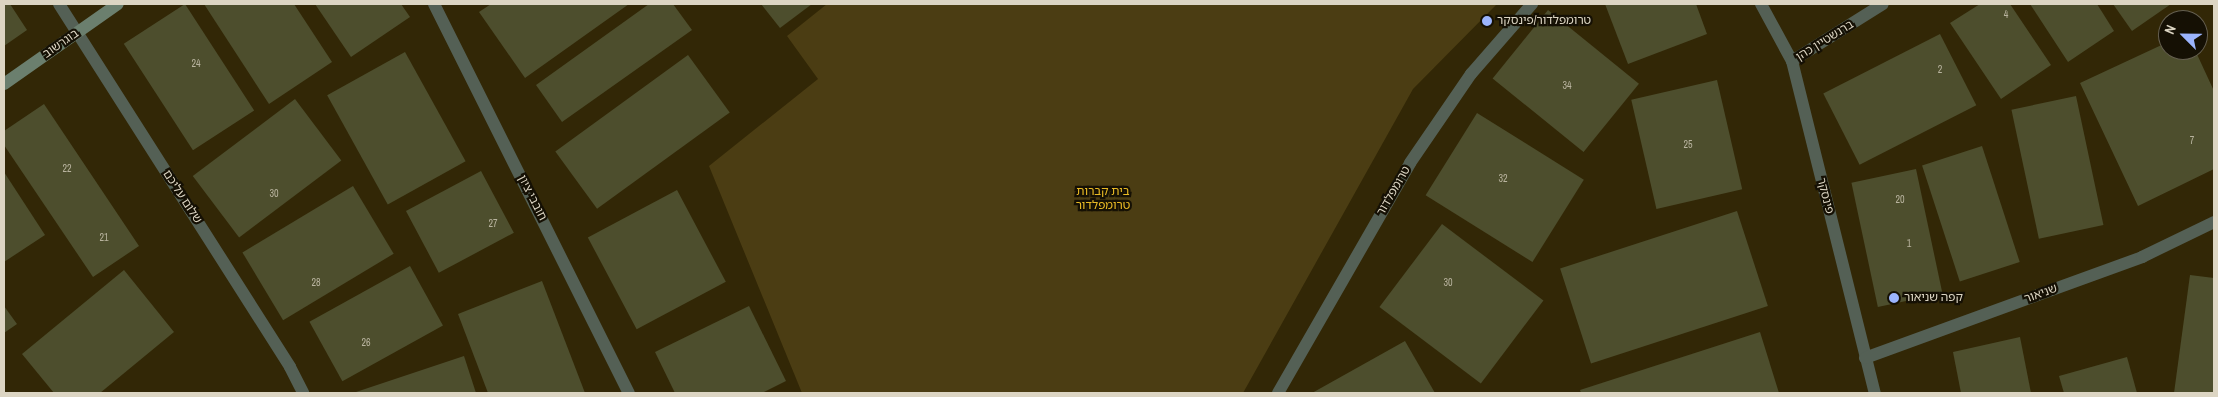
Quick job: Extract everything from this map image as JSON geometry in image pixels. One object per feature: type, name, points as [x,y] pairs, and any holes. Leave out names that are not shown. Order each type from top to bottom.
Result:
[{"type":"street","name":"שלום עליכם","points":[[59,4],[290,367],[303,393]]},
{"type":"street","name":"בוגרשוב","points":[[4,84],[118,4]]},
{"type":"street","name":"חובבי ציון","points":[[434,4],[629,393]]},
{"type":"street","name":"טרומפלדור","points":[[1278,393],[1410,164],[1471,74],[1532,4]]},
{"type":"street","name":"פינסקר","points":[[1761,4],[1792,61],[1875,393]]},
{"type":"street","name":"ברנשטיין כהן","points":[[1792,61],[1883,4]]},
{"type":"street","name":"שניאור","points":[[1865,358],[2142,257],[2214,222]]},
{"type":"green space","name":"בית קברות טרומפלדור","points":[[827,4],[1497,4],[1413,89],[1243,393],[802,393],[709,166],[818,79],[787,36]]},
{"type":"building","points":[[4,4],[10,4],[27,30],[4,46]]},
{"type":"building","points":[[185,4],[254,111],[193,150],[124,44]]},
{"type":"building","points":[[204,4],[294,4],[332,62],[269,104]]},
{"type":"building","points":[[315,4],[401,4],[410,17],[351,57]]},
{"type":"building","points":[[491,4],[629,4],[525,78],[479,12]]},
{"type":"building","points":[[649,4],[673,4],[692,30],[562,122],[536,85]]},
{"type":"building","points":[[761,4],[812,4],[780,28]]},
{"type":"building","points":[[1605,4],[1696,4],[1707,34],[1628,64]]},
{"type":"building","points":[[1980,4],[2010,4],[2051,65],[2001,99],[1950,23]]},
{"type":"building","points":[[2030,4],[2097,4],[2114,31],[2068,62]]},
{"type":"building","points":[[2113,4],[2171,4],[2162,10],[2158,10],[2158,13],[2132,31]]},
{"type":"building","points":[[1548,10],[1639,84],[1584,152],[1493,78]]},
{"type":"building","points":[[1940,34],[1976,105],[1860,165],[1823,93]]},
{"type":"building","points":[[2158,47],[2158,60],[2200,60],[2214,91],[2214,169],[2138,206],[2080,83]]},
{"type":"building","points":[[405,52],[466,161],[388,204],[327,95]]},
{"type":"building","points":[[688,55],[730,112],[597,209],[555,151]]},
{"type":"building","points":[[1717,80],[1742,189],[1656,209],[1631,100]]},
{"type":"building","points":[[2076,96],[2103,225],[2039,239],[2011,110]]},
{"type":"building","points":[[295,99],[341,160],[239,238],[193,176]]},
{"type":"building","points":[[44,104],[139,246],[93,277],[4,145],[4,131]]},
{"type":"building","points":[[1477,113],[1584,180],[1532,262],[1426,195]]},
{"type":"building","points":[[1982,146],[2020,262],[1960,281],[1922,165]]},
{"type":"building","points":[[1916,169],[1942,293],[1878,307],[1851,183]]},
{"type":"building","points":[[481,171],[514,233],[439,273],[406,211]]},
{"type":"building","points":[[4,172],[45,235],[4,262]]},
{"type":"building","points":[[353,186],[394,254],[283,320],[242,252]]},
{"type":"building","points":[[677,190],[726,282],[637,329],[588,237]]},
{"type":"building","points":[[1737,211],[1768,306],[1591,364],[1560,268]]},
{"type":"building","points":[[1442,224],[1543,300],[1481,383],[1379,307]]},
{"type":"building","points":[[410,266],[443,325],[342,381],[309,322]]},
{"type":"building","points":[[124,270],[174,332],[100,393],[54,393],[22,354]]},
{"type":"building","points":[[2190,275],[2214,278],[2214,393],[2174,393]]},
{"type":"building","points":[[542,281],[585,393],[488,393],[458,314]]},
{"type":"building","points":[[4,306],[17,324],[4,333]]},
{"type":"building","points":[[749,306],[786,381],[762,393],[675,393],[655,352]]},
{"type":"building","points":[[1760,332],[1779,393],[1581,393],[1580,390]]},
{"type":"building","points":[[2020,337],[2031,393],[1961,393],[1953,352]]},
{"type":"building","points":[[1405,341],[1435,393],[1312,393]]},
{"type":"building","points":[[464,356],[476,393],[353,393]]},
{"type":"building","points":[[2127,357],[2137,393],[2064,393],[2059,376]]},
{"type":"place","name":"טרומפלדור/פינסקר","points":[[1487,21]]},
{"type":"place","name":"קפה שניאור","points":[[1894,298]]}]
